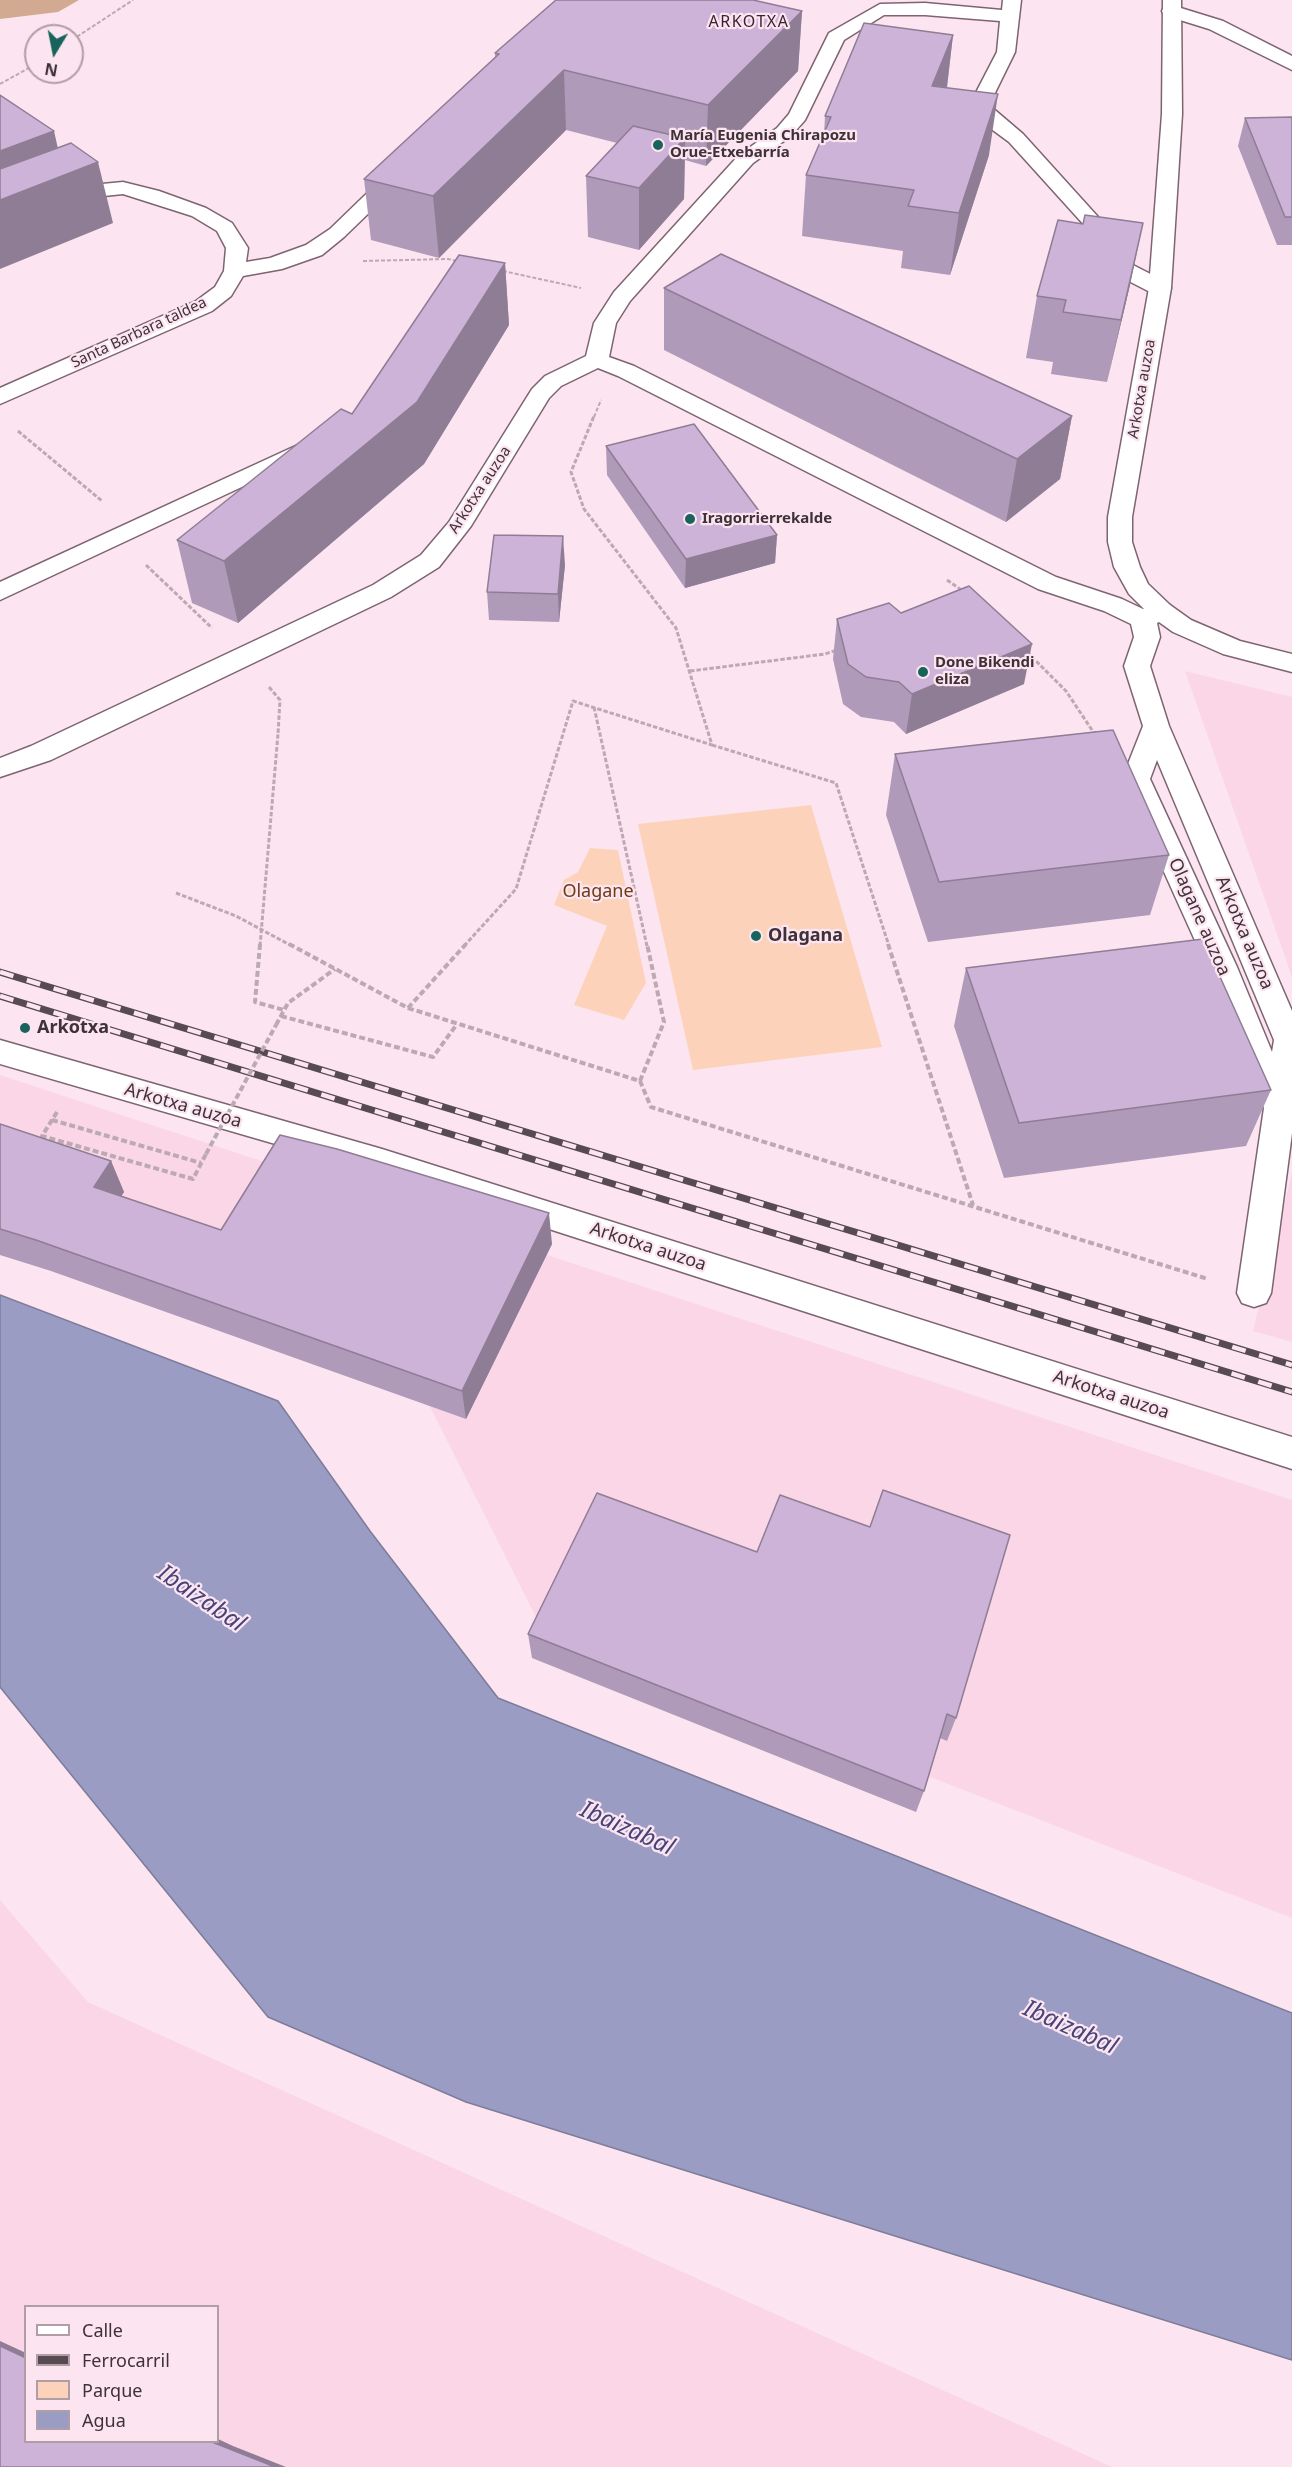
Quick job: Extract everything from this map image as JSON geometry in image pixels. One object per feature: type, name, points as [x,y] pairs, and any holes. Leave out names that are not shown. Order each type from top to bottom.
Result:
[{"type":"street","name":"Arkotxa auzoa","points":[[1254,1293],[1289,1040],[1156,726],[1137,666],[1152,615],[1126,567],[1120,542],[1120,525],[1160,288],[1172,114],[1172,5],[1292,64]]},
{"type":"street","points":[[1152,615],[1113,605],[1047,583],[626,371],[597,360],[605,322],[622,297],[731,175],[747,159],[784,132],[798,116],[836,38],[880,10],[1011,8],[1006,51],[979,106],[997,124],[1016,138],[1092,222],[1102,236],[1108,257],[1123,269],[1160,288]]},
{"type":"street","points":[[800,57],[824,62]]},
{"type":"street","points":[[0,229],[67,201],[102,190],[123,188],[152,195],[200,212],[225,227],[237,248],[235,271],[274,264],[314,250],[337,233],[414,159]]},
{"type":"street","name":"Santa Barbara taldea","points":[[0,397],[204,306],[223,291],[235,271]]},
{"type":"street","name":"Arkotxa auzoa","points":[[0,768],[41,753],[382,591],[430,561],[459,526],[540,394],[553,381],[597,360]]},
{"type":"street","points":[[0,592],[332,436]]},
{"type":"street","name":"Arkotxa auzoa","points":[[1152,615],[1232,648],[1292,663]]},
{"type":"street","name":"Olagane auzoa","points":[[1156,726],[1136,779],[1222,967],[1280,1109]]},
{"type":"street","name":"Arkotxa auzoa","points":[[0,1052],[78,1077],[382,1162],[1292,1453]]},
{"type":"path","points":[[84,32],[133,0]]},
{"type":"path","points":[[0,84],[24,71]]},
{"type":"path","points":[[360,261],[448,259],[460,262]]},
{"type":"path","points":[[495,269],[622,297]]},
{"type":"path","points":[[626,371],[608,384],[571,472],[584,509],[676,628],[712,745]]},
{"type":"path","points":[[18,431],[148,540],[128,549],[242,656]]},
{"type":"path","points":[[945,578],[963,592]]},
{"type":"path","points":[[690,671],[825,654],[846,646]]},
{"type":"path","points":[[1023,649],[1066,691],[1094,733],[1156,726]]},
{"type":"path","points":[[408,1008],[516,889],[573,701],[836,783],[973,1205]]},
{"type":"path","points":[[594,708],[664,1022],[640,1081],[651,1107],[1254,1293]]},
{"type":"path","points":[[278,734],[255,1002],[284,1011]]},
{"type":"path","points":[[176,893],[236,916],[408,1008],[640,1081]]},
{"type":"path","points":[[78,1077],[42,1136],[193,1179],[288,1003],[334,969]]},
{"type":"path","points":[[280,1016],[433,1057],[457,1024]]},
{"type":"path","points":[[52,1120],[201,1163]]},
{"type":"shaded area","points":[[0,0],[79,0],[58,12],[0,19]]},
{"type":"shaded area","points":[[1185,671],[1292,697],[1292,977]]},
{"type":"shaded area","points":[[0,1075],[1292,1500],[1292,1918],[540,1625],[422,1391],[0,1234]]},
{"type":"shaded area","points":[[1292,1173],[1292,1342],[1253,1331]]},
{"type":"shaded area","points":[[0,1900],[88,2002],[1112,2467],[0,2467]]},
{"type":"green space","name":"Olagana","points":[[811,805],[882,1047],[693,1070],[638,824]]},
{"type":"green space","name":"Olagane","points":[[590,848],[618,850],[646,983],[624,1020],[574,1005],[607,926],[554,905],[564,880],[578,872]]},
{"type":"water","name":"Ibaizabal","points":[[0,1295],[278,1401],[370,1531],[498,1698],[1292,2013],[1292,2360],[466,2102],[268,2017],[0,1687]]},
{"type":"building","points":[[556,0],[753,0],[802,11],[708,105],[564,70],[433,196],[364,179],[499,54],[495,53]]},
{"type":"building","points":[[864,23],[953,35],[932,86],[998,94],[959,213],[908,206],[914,190],[806,175],[831,117],[825,116]]},
{"type":"building","points":[[0,95],[54,131],[0,151]]},
{"type":"building","points":[[1292,117],[1292,217],[1285,217],[1245,118]]},
{"type":"building","points":[[633,126],[685,138],[639,188],[586,176]]},
{"type":"building","points":[[71,143],[98,162],[0,200],[0,169]]},
{"type":"building","points":[[1085,215],[1143,223],[1121,320],[1063,312],[1066,300],[1037,296],[1058,220],[1083,224]]},
{"type":"building","points":[[721,254],[1072,416],[1017,459],[664,288]]},
{"type":"building","points":[[459,255],[505,263],[417,402],[224,561],[177,540],[341,409],[352,414]]},
{"type":"building","name":"Iragorrierrekalde","points":[[694,424],[777,535],[686,559],[606,446]]},
{"type":"building","points":[[494,535],[563,536],[558,594],[487,592]]},
{"type":"building","points":[[969,586],[1032,644],[912,694],[899,682],[866,677],[848,664],[837,619],[889,603],[901,613]]},
{"type":"building","points":[[1113,730],[1169,855],[939,882],[895,754]]},
{"type":"building","points":[[1203,939],[1271,1090],[1019,1123],[966,968]]},
{"type":"building","points":[[0,1124],[111,1161],[94,1187],[221,1230],[280,1135],[337,1149],[549,1213],[462,1391],[0,1229]]},
{"type":"building","points":[[883,1490],[1010,1535],[956,1718],[947,1714],[924,1791],[528,1634],[597,1493],[757,1552],[780,1495],[870,1527]]},
{"type":"building","points":[[0,2346],[24,2357],[24,2443],[215,2443],[275,2467],[0,2467]]},
{"type":"railway","points":[[0,972],[1292,1365]]},
{"type":"railway","points":[[0,996],[1292,1392]]},
{"type":"place","name":"María Eugenia Chirapozu Orue-Etxebarría","points":[[658,145]]},
{"type":"place","name":"Iragorrierrekalde","points":[[690,519]]},
{"type":"place","name":"Done Bikendi eliza","points":[[923,672]]},
{"type":"place","name":"Olagana","points":[[756,936]]},
{"type":"place","name":"Arkotxa","points":[[25,1028]]},
{"type":"district","name":"ARKOTXA","points":[[749,22]]}]
